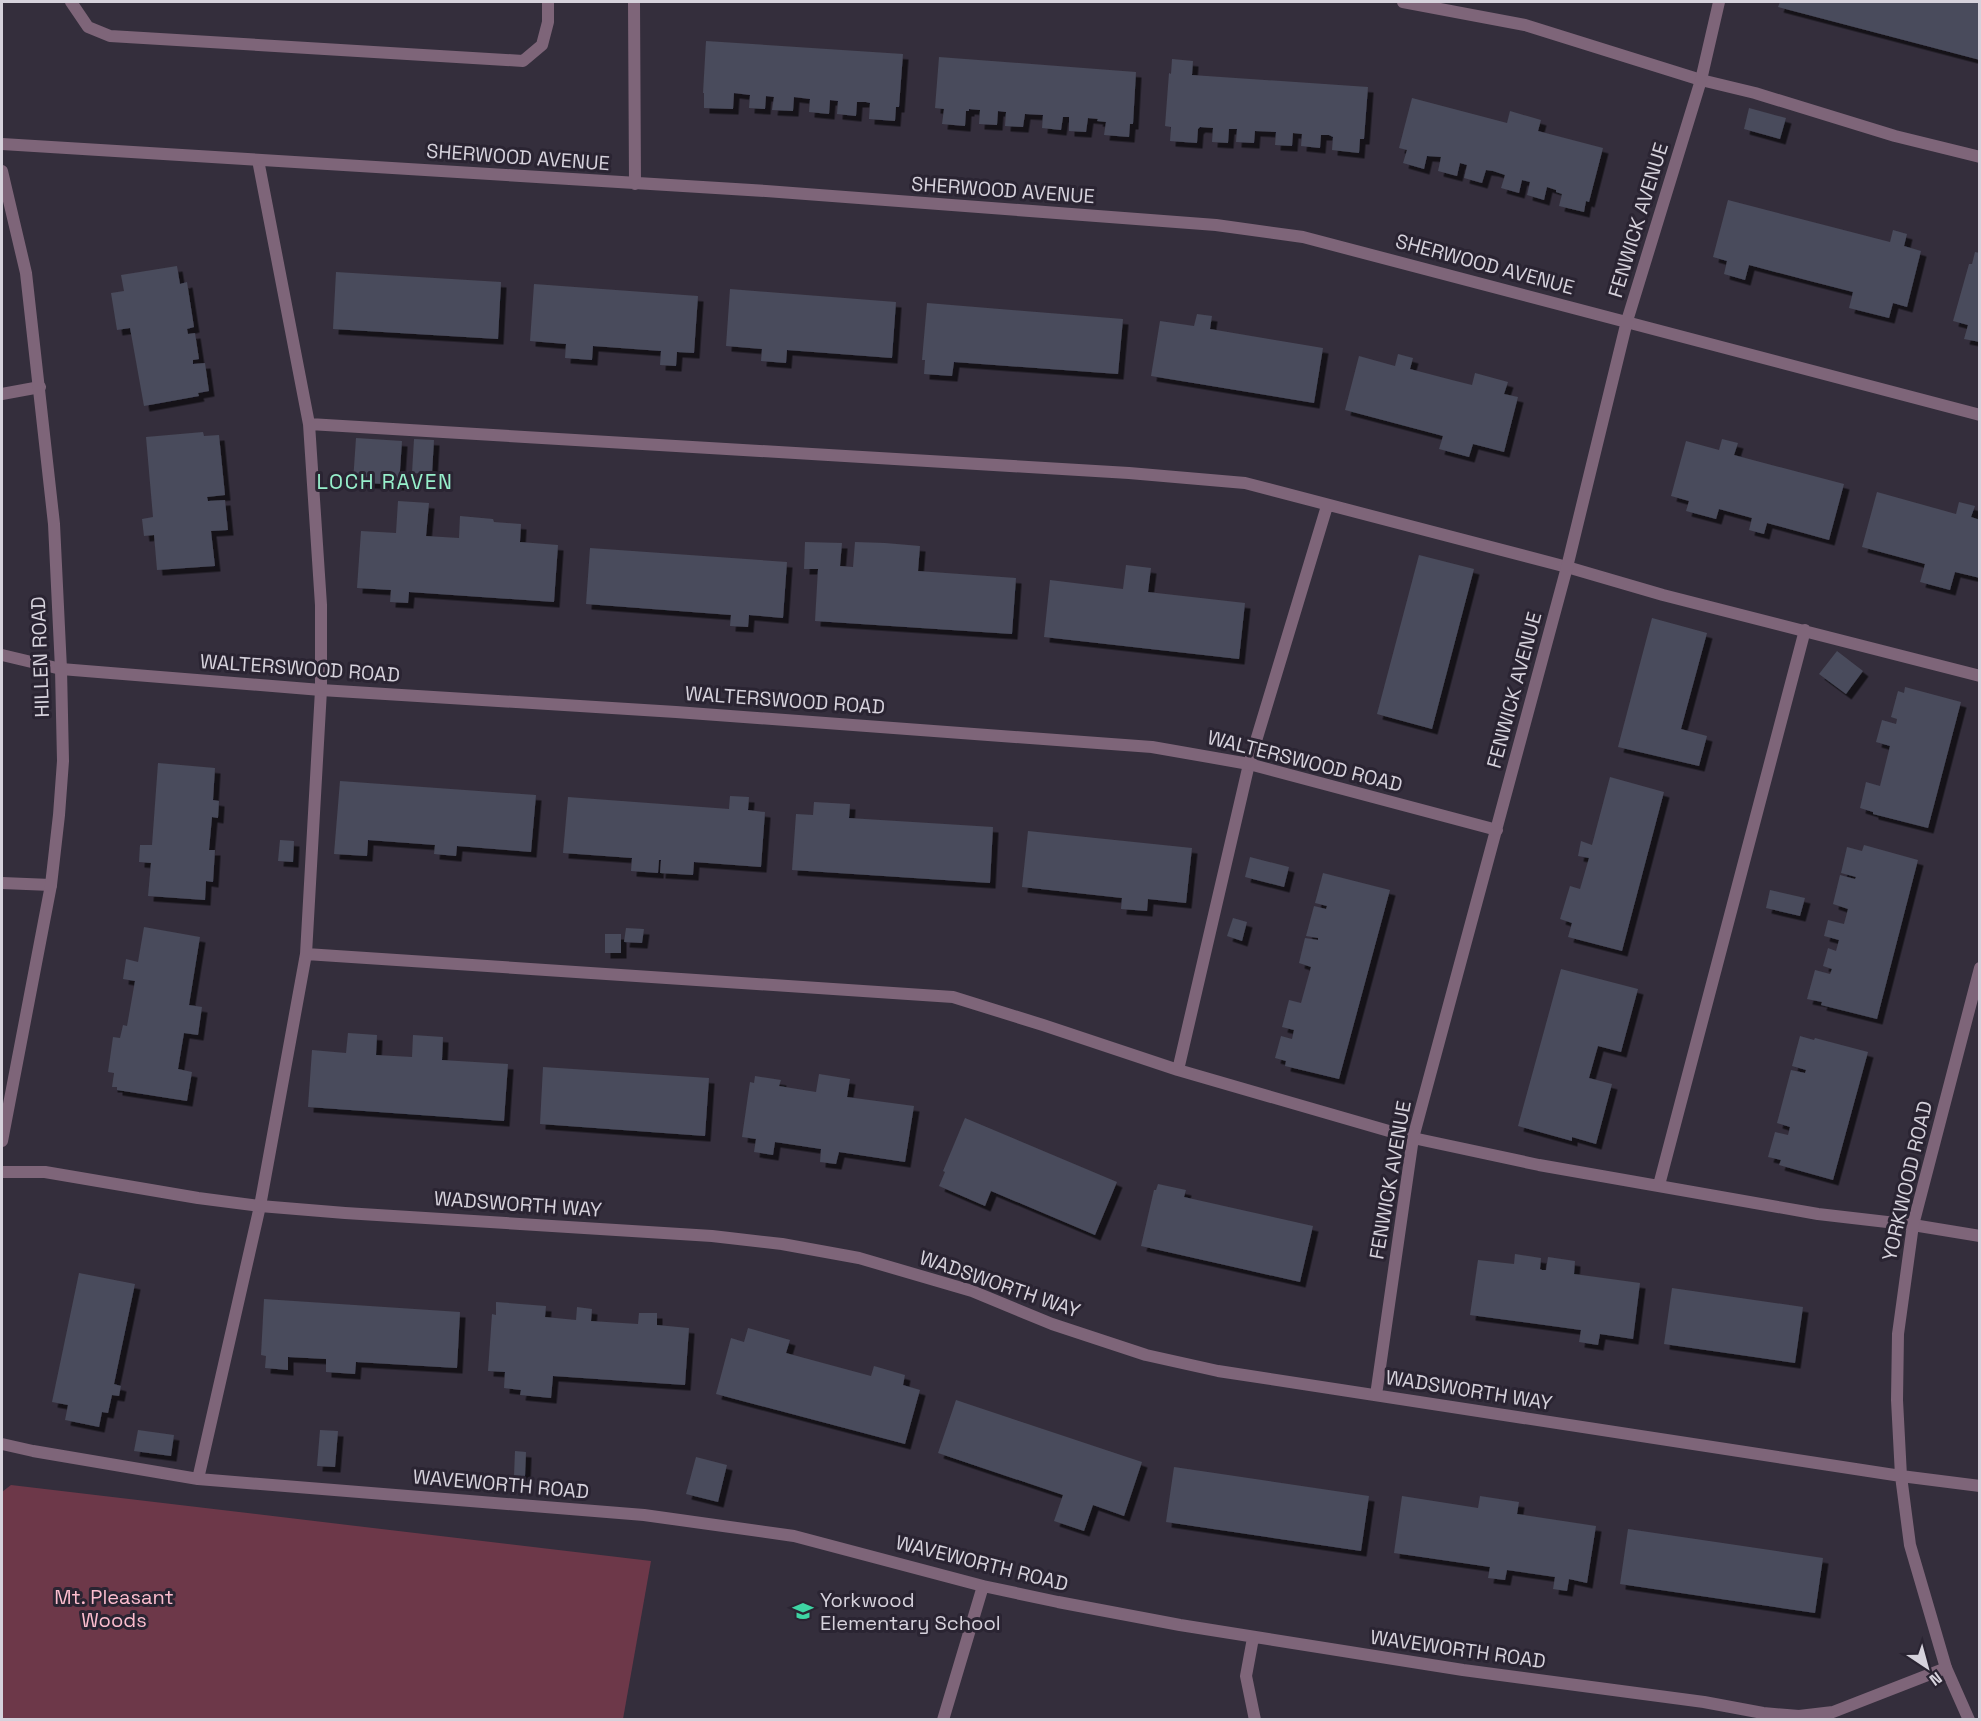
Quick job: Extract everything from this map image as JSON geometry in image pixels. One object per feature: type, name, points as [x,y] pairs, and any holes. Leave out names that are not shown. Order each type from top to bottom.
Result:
[{"type":"street","points":[[71,2],[88,27],[110,36],[523,61],[542,45],[548,22],[548,2]]},
{"type":"street","points":[[634,2],[635,184]]},
{"type":"street","points":[[1403,2],[1525,25],[1701,80],[1755,93],[1895,136],[1980,157]]},
{"type":"street","name":"FENWICK AVENUE","points":[[1376,1395],[1413,1138],[1567,567],[1627,321],[1701,80],[1719,2]]},
{"type":"street","name":"SHERWOOD AVENUE","points":[[2,144],[766,191],[1216,225],[1303,237],[1980,415]]},
{"type":"street","points":[[198,1479],[260,1206],[306,954],[321,690],[321,605],[309,424],[258,160]]},
{"type":"street","name":"HILLEN ROAD","points":[[2,171],[26,273],[40,387],[54,524],[63,761],[51,885],[2,1141]]},
{"type":"street","points":[[2,394],[40,387]]},
{"type":"street","points":[[309,424],[1129,472],[1245,483],[1567,567],[1663,595],[1980,676]]},
{"type":"street","points":[[1178,1070],[1249,764],[1327,506]]},
{"type":"street","points":[[1659,1185],[1805,630]]},
{"type":"street","name":"WALTERSWOOD ROAD","points":[[2,655],[61,669],[321,690],[688,712],[1152,747],[1249,764],[1497,830]]},
{"type":"street","points":[[2,883],[51,885]]},
{"type":"street","points":[[306,954],[953,997],[1178,1070],[1413,1138],[1539,1165],[1818,1214],[1913,1225],[1980,1236]]},
{"type":"street","name":"YORKWOOD ROAD","points":[[1969,1719],[1946,1668],[1910,1545],[1901,1476],[1897,1400],[1898,1334],[1913,1225],[1980,969]]},
{"type":"street","name":"WADSWORTH WAY","points":[[2,1172],[45,1172],[260,1206],[712,1236],[782,1244],[859,1258],[972,1291],[1052,1324],[1146,1355],[1218,1371],[1901,1476],[1980,1486]]},
{"type":"street","name":"WAVEWORTH ROAD","points":[[2,1444],[198,1479],[655,1517],[794,1536],[983,1586],[1253,1638],[1463,1670],[1704,1702],[1763,1713],[1799,1716],[1833,1712],[1946,1668]]},
{"type":"street","points":[[943,1719],[983,1586]]},
{"type":"street","points":[[1253,1638],[1245,1676],[1255,1719]]},
{"type":"green space","name":"Mt. Pleasant Woods","points":[[11,1485],[651,1561],[623,1719],[2,1719],[2,1492]]},
{"type":"building","points":[[1780,2],[1980,2],[1980,60],[1778,7]]},
{"type":"building","points":[[706,41],[903,54],[899,107],[896,107],[895,121],[869,119],[870,103],[866,102],[857,102],[856,116],[837,114],[838,101],[830,100],[829,114],[809,112],[810,99],[794,97],[793,111],[772,110],[774,97],[766,96],[765,109],[749,108],[750,95],[734,93],[733,109],[704,108]]},
{"type":"building","points":[[939,57],[1136,72],[1133,124],[1130,124],[1129,137],[1104,135],[1106,122],[1088,118],[1086,132],[1069,131],[1069,117],[1063,117],[1061,130],[1042,128],[1043,115],[1025,114],[1023,127],[1005,126],[1006,112],[998,111],[997,125],[979,124],[980,110],[969,109],[966,111],[965,126],[942,124],[944,109],[935,108]]},
{"type":"building","points":[[1172,59],[1193,61],[1192,75],[1368,87],[1364,139],[1360,139],[1359,153],[1332,150],[1333,137],[1329,135],[1321,135],[1320,148],[1301,146],[1302,134],[1293,133],[1292,146],[1275,145],[1276,132],[1255,131],[1254,143],[1236,142],[1237,129],[1229,129],[1228,143],[1212,142],[1213,128],[1200,127],[1197,143],[1170,141],[1171,127],[1165,126]]},
{"type":"building","points":[[1412,98],[1507,123],[1510,111],[1541,120],[1538,131],[1603,148],[1589,202],[1586,201],[1584,212],[1559,206],[1562,194],[1547,187],[1544,200],[1527,195],[1530,182],[1522,180],[1519,193],[1501,188],[1505,175],[1493,171],[1486,170],[1482,183],[1464,178],[1467,165],[1460,163],[1457,176],[1438,171],[1441,157],[1427,156],[1424,169],[1403,163],[1407,150],[1399,148]]},
{"type":"building","points":[[1749,108],[1786,118],[1780,139],[1744,129]]},
{"type":"building","points":[[1728,200],[1890,242],[1893,230],[1907,234],[1904,246],[1921,251],[1907,307],[1893,303],[1889,318],[1849,308],[1853,292],[1749,265],[1745,280],[1724,274],[1727,261],[1713,257]]},
{"type":"building","points":[[1975,252],[1980,253],[1980,342],[1964,339],[1968,325],[1953,321],[1969,264],[1972,264]]},
{"type":"building","points":[[177,266],[180,284],[187,282],[194,327],[187,329],[188,334],[195,333],[199,359],[193,360],[193,364],[205,363],[209,391],[198,393],[199,396],[144,406],[130,328],[117,330],[111,293],[124,291],[121,275]]},
{"type":"building","points":[[336,272],[501,282],[498,339],[333,329]]},
{"type":"building","points":[[534,284],[698,296],[694,353],[677,352],[676,366],[660,365],[661,351],[593,346],[592,360],[565,358],[566,344],[530,341]]},
{"type":"building","points":[[730,289],[896,302],[892,358],[787,350],[786,363],[761,361],[762,349],[726,346]]},
{"type":"building","points":[[927,303],[1123,319],[1118,374],[954,362],[952,376],[924,374],[925,360],[922,360]]},
{"type":"building","points":[[1197,314],[1212,316],[1210,329],[1323,348],[1314,403],[1151,376],[1160,321],[1194,326]]},
{"type":"building","points":[[1398,354],[1413,358],[1410,369],[1452,380],[1472,385],[1475,373],[1508,382],[1504,394],[1518,397],[1504,452],[1473,444],[1469,457],[1439,449],[1443,436],[1345,410],[1359,356],[1395,366]]},
{"type":"building","points":[[203,432],[204,436],[219,435],[225,495],[207,497],[208,501],[225,500],[228,530],[211,531],[215,566],[157,570],[154,535],[144,536],[142,519],[153,517],[146,437]]},
{"type":"building","points":[[356,438],[402,441],[399,485],[353,482]]},
{"type":"building","points":[[414,439],[434,440],[432,474],[412,473]]},
{"type":"building","points":[[1722,439],[1738,443],[1734,455],[1844,484],[1829,540],[1767,523],[1764,534],[1749,530],[1752,518],[1719,509],[1716,519],[1686,511],[1689,501],[1671,496],[1686,441],[1719,450]]},
{"type":"building","points":[[1877,492],[1956,514],[1959,502],[1975,506],[1971,517],[1980,520],[1980,578],[1955,572],[1950,590],[1920,582],[1925,564],[1862,547]]},
{"type":"building","points":[[398,501],[429,503],[426,536],[459,538],[460,516],[521,524],[520,542],[558,545],[554,602],[409,592],[408,603],[390,602],[391,590],[357,588],[361,531],[396,533]]},
{"type":"building","points":[[805,542],[842,543],[840,566],[853,567],[855,542],[885,543],[920,546],[918,571],[1016,578],[1012,634],[815,621],[818,569],[804,569]]},
{"type":"building","points":[[590,548],[787,562],[783,618],[749,615],[748,627],[730,626],[731,615],[586,604]]},
{"type":"building","points":[[1419,555],[1474,569],[1432,729],[1377,714]]},
{"type":"building","points":[[1126,565],[1151,568],[1148,592],[1245,603],[1239,659],[1044,637],[1050,580],[1123,589]]},
{"type":"building","points":[[1652,618],[1707,633],[1681,729],[1707,736],[1699,766],[1618,747]]},
{"type":"building","points":[[1837,651],[1863,671],[1846,694],[1819,674]]},
{"type":"building","points":[[1905,687],[1961,702],[1928,828],[1873,814],[1873,812],[1860,808],[1866,782],[1880,786],[1890,746],[1876,742],[1882,720],[1896,724],[1897,719],[1891,717],[1898,691],[1904,693]]},
{"type":"building","points":[[158,763],[215,768],[213,800],[219,801],[218,818],[212,817],[209,850],[215,850],[213,882],[206,881],[205,900],[148,896],[151,863],[139,862],[140,845],[152,845]]},
{"type":"building","points":[[1610,777],[1664,792],[1622,951],[1568,937],[1572,923],[1560,919],[1570,886],[1580,889],[1589,858],[1578,856],[1581,841],[1592,845]]},
{"type":"building","points":[[340,781],[536,795],[531,852],[457,846],[456,856],[434,854],[435,845],[368,840],[367,856],[334,854]]},
{"type":"building","points":[[730,796],[749,797],[748,810],[765,812],[761,867],[694,862],[693,875],[660,873],[661,860],[659,860],[658,873],[631,871],[632,858],[563,853],[568,797],[729,809]]},
{"type":"building","points":[[814,802],[850,804],[849,818],[993,827],[990,883],[792,870],[796,814],[813,815]]},
{"type":"building","points":[[1028,831],[1192,848],[1186,903],[1148,899],[1147,911],[1121,909],[1122,898],[1022,887]]},
{"type":"building","points":[[280,840],[294,841],[293,862],[278,861]]},
{"type":"building","points":[[1864,845],[1918,860],[1877,1019],[1821,1005],[1822,1002],[1807,999],[1815,970],[1830,974],[1832,969],[1823,966],[1828,948],[1836,951],[1839,940],[1824,936],[1828,920],[1844,924],[1848,909],[1833,904],[1840,875],[1855,879],[1856,877],[1841,873],[1847,847],[1862,851]]},
{"type":"building","points":[[1250,857],[1289,867],[1284,887],[1245,877]]},
{"type":"building","points":[[1323,873],[1390,890],[1339,1079],[1285,1066],[1286,1061],[1275,1058],[1281,1036],[1292,1039],[1294,1030],[1282,1027],[1289,1000],[1301,1003],[1311,967],[1299,963],[1305,938],[1318,940],[1318,938],[1306,936],[1314,906],[1326,909],[1327,906],[1315,903]]},
{"type":"building","points":[[1770,890],[1805,898],[1800,916],[1766,908]]},
{"type":"building","points":[[1233,918],[1247,922],[1242,941],[1227,936]]},
{"type":"building","points":[[144,927],[200,937],[189,1005],[202,1007],[198,1035],[184,1033],[178,1069],[192,1072],[187,1101],[117,1090],[117,1087],[112,1087],[114,1073],[108,1072],[113,1037],[120,1038],[123,1025],[127,1026],[135,981],[123,979],[126,959],[138,962]]},
{"type":"building","points":[[626,928],[644,929],[642,943],[624,942]]},
{"type":"building","points":[[605,934],[621,934],[621,953],[605,953]]},
{"type":"building","points":[[1561,969],[1638,989],[1621,1052],[1598,1046],[1589,1078],[1612,1084],[1596,1144],[1572,1137],[1572,1141],[1518,1126]]},
{"type":"building","points":[[348,1033],[377,1035],[376,1055],[412,1057],[413,1035],[443,1037],[442,1060],[508,1064],[504,1121],[308,1107],[312,1050],[346,1053]]},
{"type":"building","points":[[1800,1036],[1868,1052],[1833,1180],[1779,1165],[1781,1160],[1768,1157],[1775,1132],[1788,1135],[1790,1127],[1777,1123],[1791,1070],[1805,1073],[1806,1070],[1792,1066]]},
{"type":"building","points":[[543,1067],[709,1078],[705,1136],[540,1124]]},
{"type":"building","points":[[819,1074],[850,1079],[847,1097],[914,1106],[905,1162],[839,1152],[836,1164],[820,1162],[821,1149],[775,1142],[773,1155],[754,1152],[756,1139],[742,1137],[750,1082],[754,1083],[755,1076],[781,1080],[779,1086],[816,1092]]},
{"type":"building","points":[[965,1118],[1117,1182],[1095,1235],[991,1191],[985,1206],[939,1186]]},
{"type":"building","points":[[1158,1184],[1186,1190],[1184,1197],[1313,1226],[1300,1282],[1141,1246],[1154,1190]]},
{"type":"building","points":[[1515,1254],[1541,1258],[1540,1269],[1542,1270],[1546,1270],[1548,1257],[1575,1261],[1574,1274],[1640,1283],[1633,1339],[1600,1334],[1598,1345],[1579,1342],[1581,1330],[1470,1315],[1478,1260],[1514,1264]]},
{"type":"building","points":[[79,1273],[135,1284],[114,1384],[121,1386],[119,1396],[112,1395],[108,1413],[102,1412],[99,1427],[65,1420],[68,1405],[52,1402]]},
{"type":"building","points":[[1672,1288],[1803,1307],[1795,1363],[1664,1344]]},
{"type":"building","points":[[264,1299],[460,1312],[457,1368],[356,1362],[355,1374],[326,1372],[326,1359],[288,1357],[288,1370],[265,1368],[266,1356],[261,1355]]},
{"type":"building","points":[[496,1302],[546,1306],[545,1317],[576,1320],[577,1307],[592,1309],[591,1321],[638,1324],[639,1313],[657,1313],[657,1325],[689,1328],[685,1385],[553,1376],[551,1398],[520,1395],[521,1390],[504,1388],[505,1372],[488,1371],[492,1314],[496,1315]]},
{"type":"building","points":[[748,1328],[790,1340],[786,1353],[871,1376],[874,1366],[905,1375],[903,1385],[920,1390],[905,1444],[716,1394],[731,1338],[744,1342]]},
{"type":"building","points":[[956,1400],[1142,1462],[1124,1516],[1093,1505],[1084,1531],[1054,1521],[1063,1495],[938,1453]]},
{"type":"building","points":[[138,1430],[174,1435],[171,1456],[134,1451]]},
{"type":"building","points":[[320,1430],[338,1431],[335,1467],[317,1466]]},
{"type":"building","points":[[515,1451],[526,1452],[525,1476],[514,1476]]},
{"type":"building","points":[[696,1457],[727,1465],[718,1502],[686,1494]]},
{"type":"building","points":[[1174,1467],[1369,1496],[1361,1551],[1166,1522]]},
{"type":"building","points":[[1402,1496],[1478,1508],[1480,1496],[1519,1502],[1517,1514],[1596,1526],[1587,1583],[1569,1579],[1567,1591],[1553,1589],[1555,1577],[1507,1570],[1505,1580],[1488,1578],[1490,1567],[1394,1553]]},
{"type":"building","points":[[1628,1529],[1823,1558],[1815,1613],[1620,1584]]},
{"type":"place","name":"Yorkwood Elementary School","points":[[803,1611]]},
{"type":"district","name":"LOCH RAVEN","points":[[385,481]]}]
